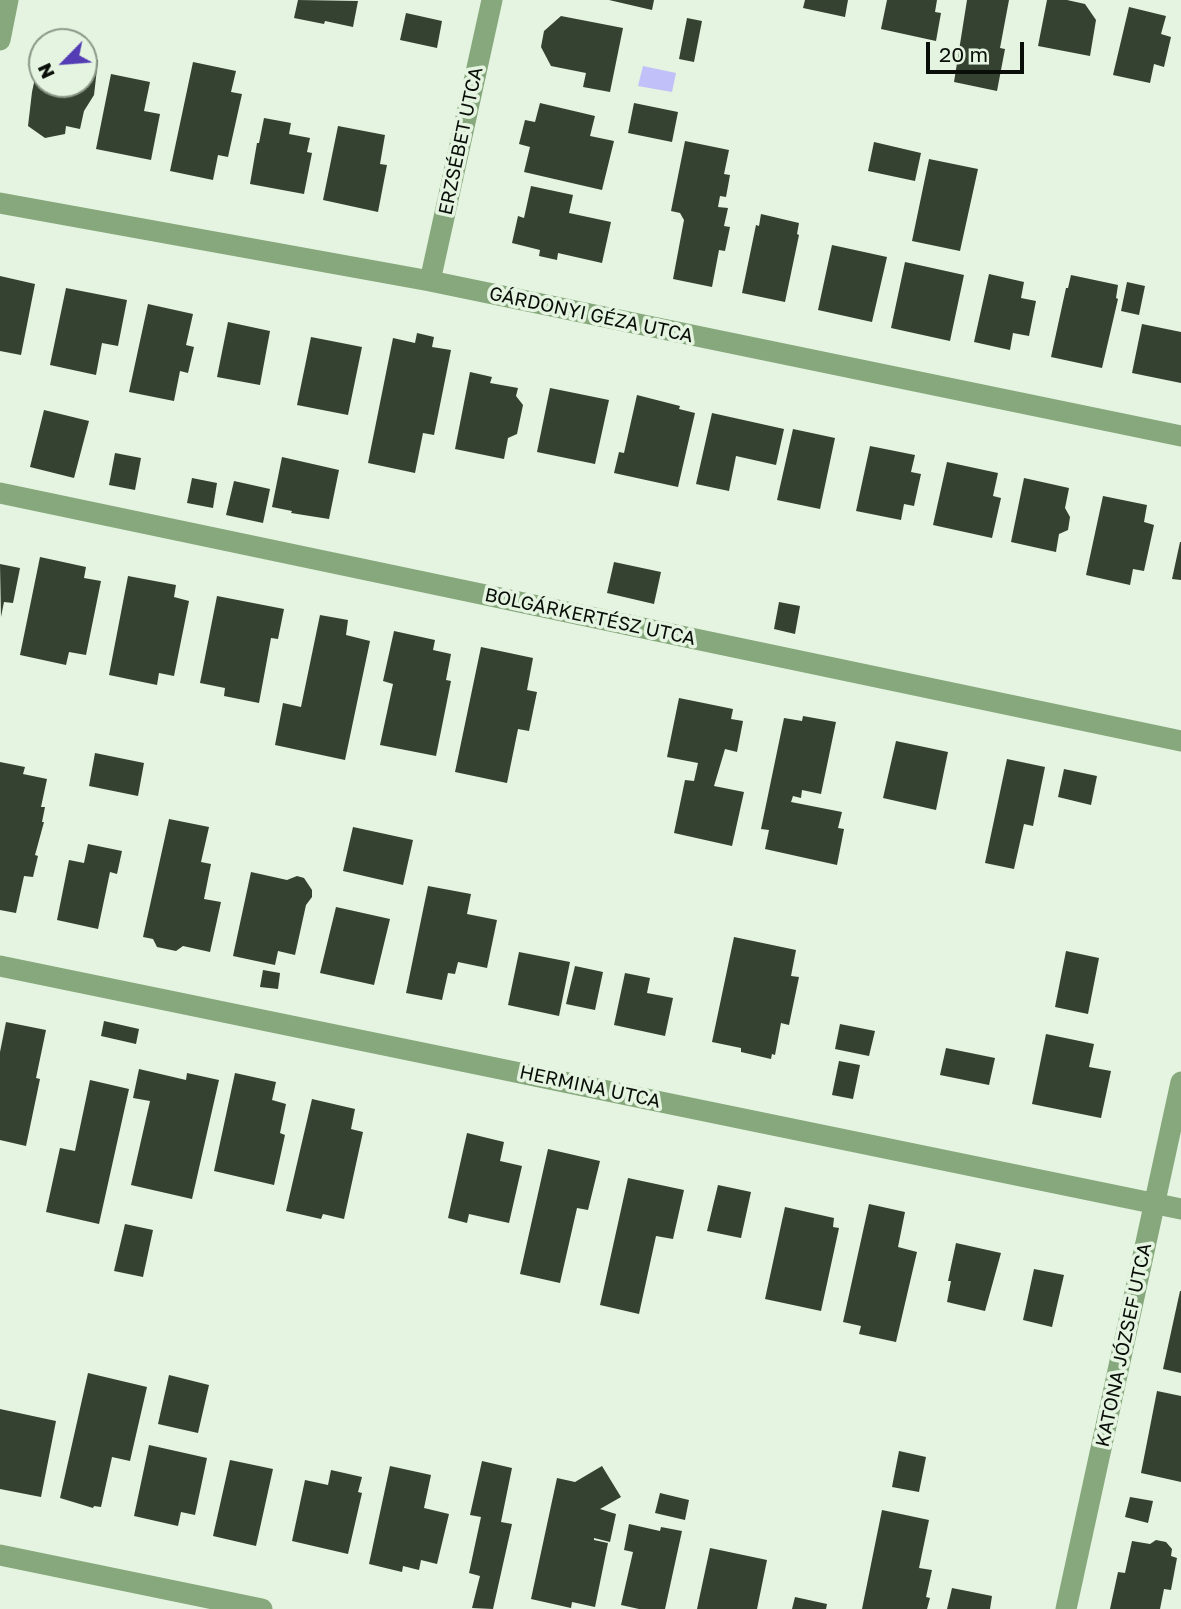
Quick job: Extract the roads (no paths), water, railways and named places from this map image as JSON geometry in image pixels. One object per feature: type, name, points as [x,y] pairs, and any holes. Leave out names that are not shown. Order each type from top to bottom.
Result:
[{"type":"street","points":[[0,40],[8,0]]},
{"type":"street","name":"ERZSÉBET UTCA","points":[[430,281],[492,0]]},
{"type":"street","name":"GÁRDONYI GÉZA UTCA","points":[[0,203],[430,281],[1181,436]]},
{"type":"street","name":"BOLGÁRKERTÉSZ UTCA","points":[[0,493],[1181,741]]},
{"type":"street","name":"HERMINA UTCA","points":[[0,966],[1181,1209]]},
{"type":"street","name":"KATONA JÓZSEF UTCA","points":[[1066,1609],[1181,1082]]},
{"type":"street","points":[[0,1555],[262,1609]]},
{"type":"water","points":[[643,66],[676,73],[672,92],[638,86]]}]
